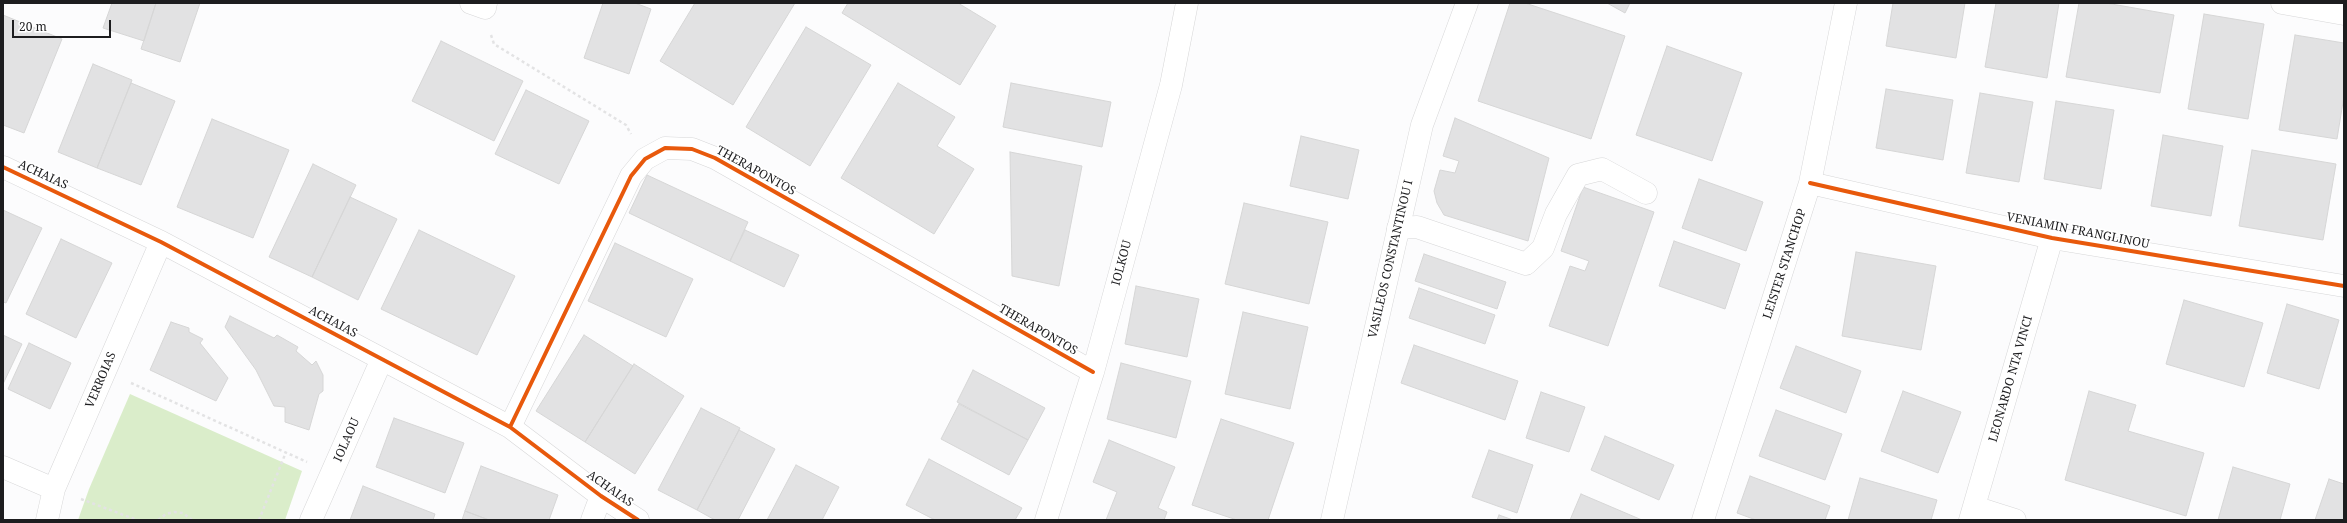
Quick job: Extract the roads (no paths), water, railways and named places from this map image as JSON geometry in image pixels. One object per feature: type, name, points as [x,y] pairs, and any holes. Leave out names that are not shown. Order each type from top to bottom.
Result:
[{"type":"street","name":"IOLKOU","points":[[1046,520],[1093,372],[1171,85],[1187,3]]},
{"type":"street","name":"VASILEOS CONSTANTINOU I","points":[[1332,520],[1422,125],[1467,3]]},
{"type":"street","name":"LEISTER STANCHOP","points":[[1703,520],[1810,184],[1846,3]]},
{"type":"street","points":[[2282,3],[2344,14]]},
{"type":"street","name":"THERAPONTOS","points":[[510,427],[630,176],[644,160],[665,148],[692,149],[715,158],[1093,372]]},
{"type":"street","name":"ACHAIAS","points":[[3,167],[161,242],[510,427],[601,496],[638,520]]},
{"type":"street","points":[[1398,228],[1417,227],[1526,264],[1543,248],[1556,214],[1578,175],[1602,169],[1646,193]]},
{"type":"street","name":"VENIAMIN FRANGLINOU","points":[[1810,184],[2052,238],[2344,286]]},
{"type":"street","name":"LEONARDO NTA VINCI","points":[[1972,514],[2052,238]]},
{"type":"street","name":"VERROIAS","points":[[47,520],[54,489],[161,242]]},
{"type":"street","name":"IOLAOU","points":[[311,520],[382,359]]},
{"type":"street","points":[[3,467],[54,489]]},
{"type":"street","points":[[592,520],[601,496]]},
{"type":"street","points":[[1972,514],[2015,520]]}]
